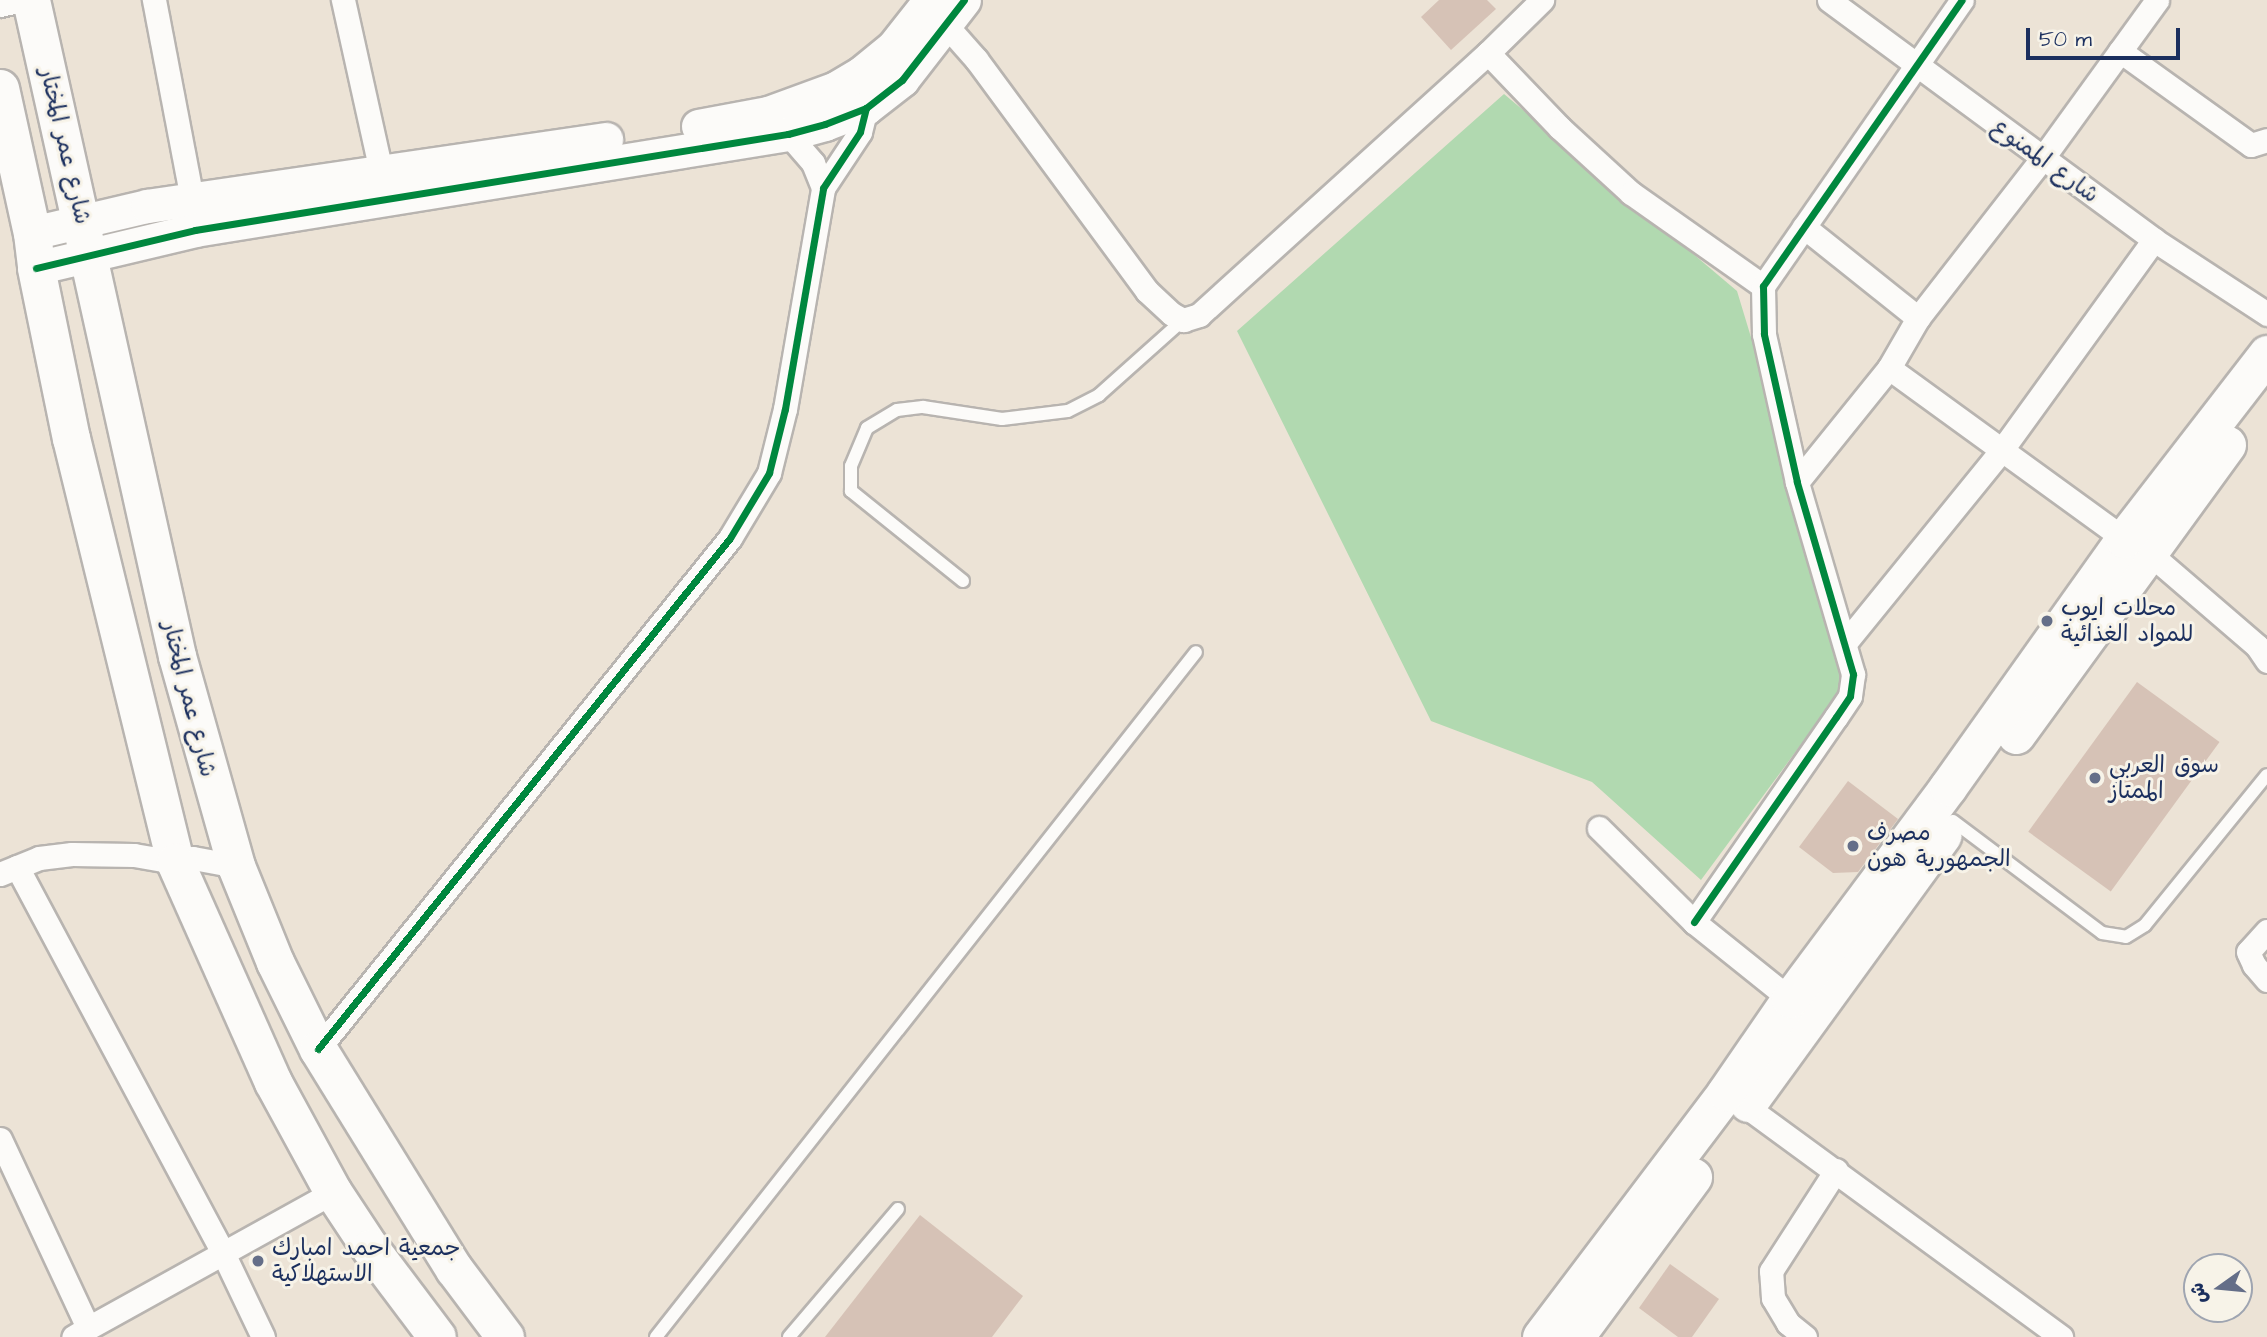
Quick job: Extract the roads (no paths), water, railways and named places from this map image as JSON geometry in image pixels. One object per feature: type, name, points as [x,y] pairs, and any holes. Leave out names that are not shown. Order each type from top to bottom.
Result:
[{"type":"main road","name":"شارع عمر المختار","points":[[31,0],[177,656],[236,866],[275,962],[318,1049],[454,1269],[505,1337]]},
{"type":"main road","points":[[0,88],[32,233],[36,268],[71,438],[175,862],[228,987],[273,1082],[334,1192],[370,1248],[437,1337]]},
{"type":"main road","points":[[1541,1337],[1736,1099],[1790,999],[1916,850],[1953,821],[2267,354]]},
{"type":"main road","points":[[1575,1337],[1736,1099],[2136,546],[2267,391]]},
{"type":"street","points":[[0,5],[21,0]]},
{"type":"street","points":[[154,0],[192,200]]},
{"type":"street","points":[[343,0],[384,185]]},
{"type":"street","points":[[946,8],[976,59],[1147,290],[1172,314],[1184,320],[1199,315],[1488,53],[1542,0]]},
{"type":"street","name":"شارع الممنوع","points":[[1829,0],[2154,240],[2267,314]]},
{"type":"street","points":[[1694,922],[1850,696],[1853,674],[1797,482],[1764,334],[1763,286],[1914,64],[1962,0]]},
{"type":"street","points":[[1797,482],[1889,368],[1918,318],[2042,159],[2157,0]]},
{"type":"street","points":[[32,233],[82,220],[192,200],[384,185],[788,134],[866,108],[908,73],[946,8]]},
{"type":"street","points":[[36,268],[384,185],[768,113],[836,88],[861,73],[946,8]]},
{"type":"street","points":[[2120,51],[2251,145],[2267,140]]},
{"type":"street","points":[[1488,53],[1560,128],[1631,193],[1763,286]]},
{"type":"street","points":[[318,1049],[730,538],[769,473],[785,409],[823,188],[860,132],[866,108]]},
{"type":"street","points":[[788,134],[813,163],[823,188]]},
{"type":"street","points":[[1804,227],[1918,318]]},
{"type":"street","points":[[1845,643],[2001,452],[2154,240]]},
{"type":"street","points":[[1889,368],[2001,452],[2136,546],[2258,646],[2267,661]]},
{"type":"street","points":[[1599,828],[1694,922],[1790,999]]},
{"type":"street","points":[[236,866],[193,858],[175,862],[134,855],[72,853],[39,858],[8,871],[223,1253],[263,1337]]},
{"type":"street","points":[[2267,931],[2248,952],[2254,965],[2267,980]]},
{"type":"street","points":[[1736,1099],[2061,1337]]},
{"type":"street","points":[[0,1139],[80,1333],[334,1192]]},
{"type":"street","points":[[1805,1337],[1788,1324],[1773,1298],[1771,1271],[1836,1170]]},
{"type":"lane","points":[[963,581],[851,491],[851,466],[867,428],[897,410],[923,407],[1002,419],[1068,411],[1098,395],[1184,320]]},
{"type":"lane","points":[[656,1337],[1196,652]]},
{"type":"lane","points":[[1953,821],[2102,933],[2126,937],[2145,925],[2267,775]]},
{"type":"lane","points":[[789,1337],[898,1209]]},
{"type":"place","name":"محلات ايوب للمواد الغذائية","points":[[2047,621]]},
{"type":"place","name":"سوق العربي الممتاز","points":[[2095,778]]},
{"type":"place","name":"مصرف الجمهورية هون","points":[[1853,846]]},
{"type":"place","name":"جمعية احمد امبارك الاستهلاكية","points":[[258,1261]]}]
